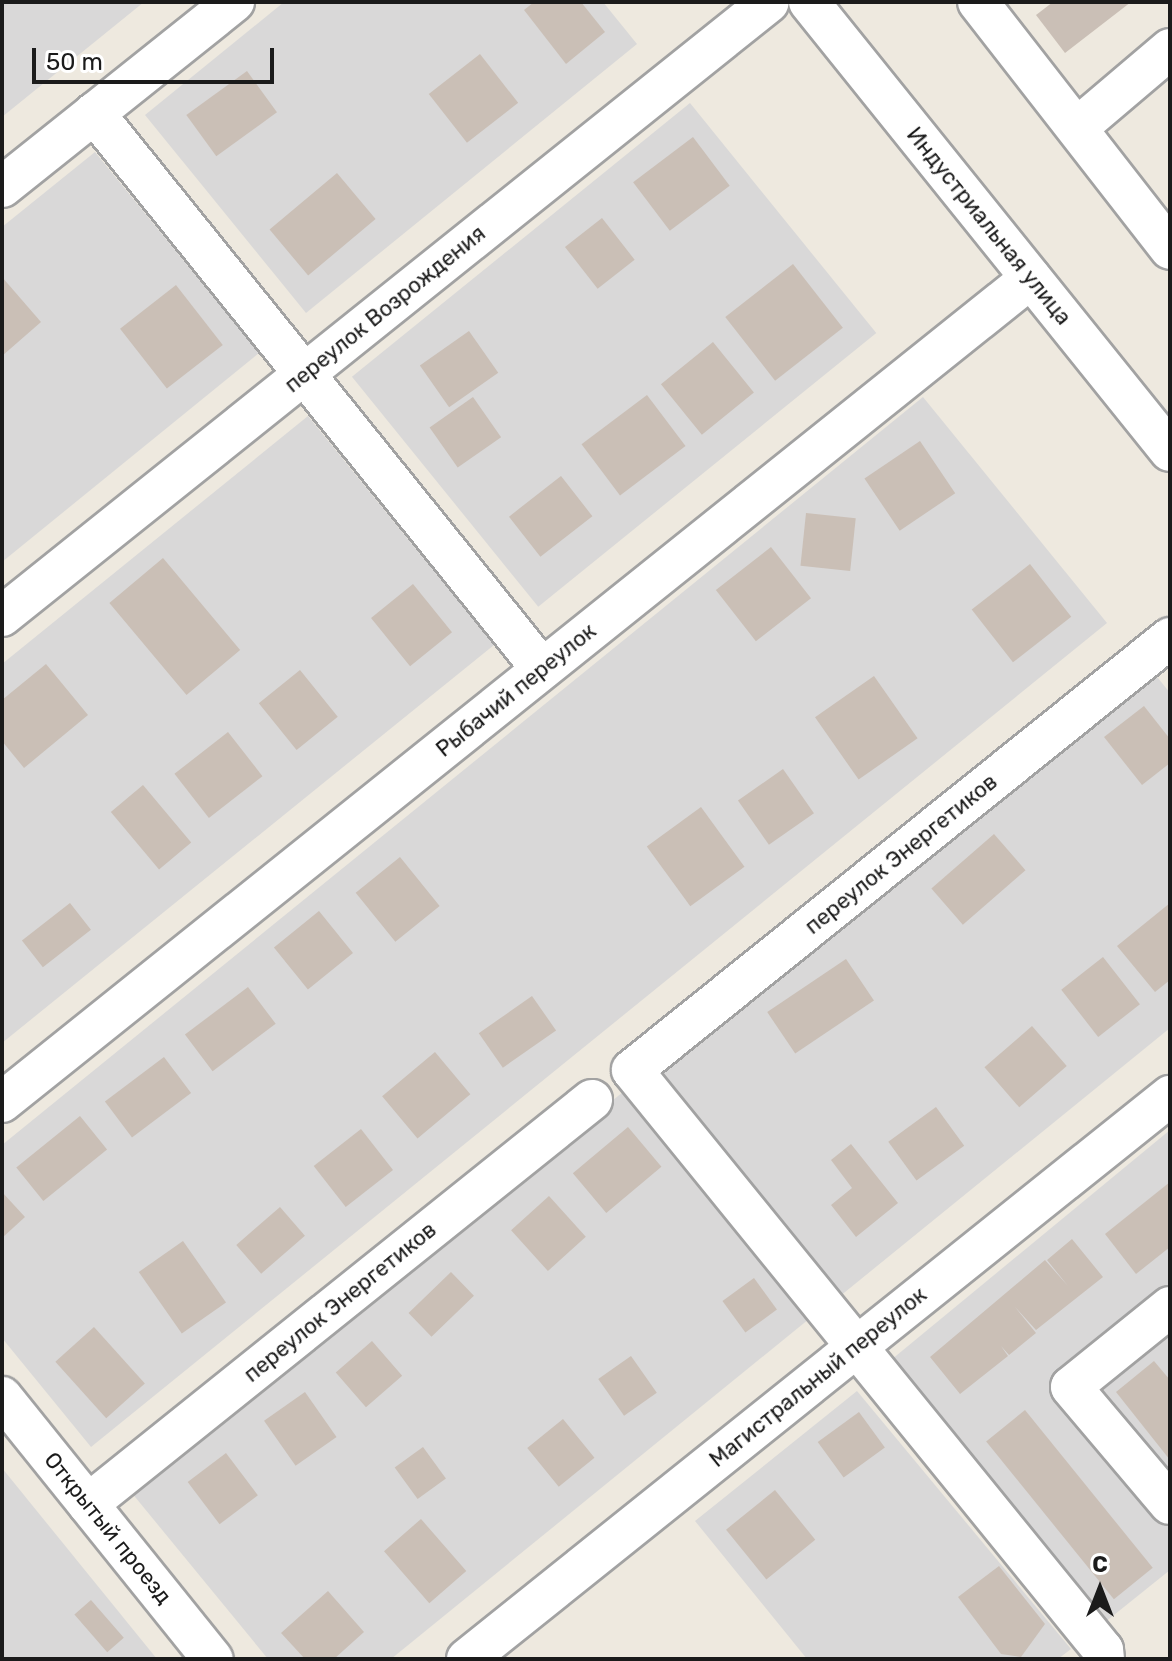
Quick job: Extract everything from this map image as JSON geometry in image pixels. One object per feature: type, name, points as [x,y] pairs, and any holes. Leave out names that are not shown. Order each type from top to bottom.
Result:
[{"type":"street","points":[[2,187],[234,2]]},
{"type":"street","name":"переулок Возрождения","points":[[2,616],[769,2]]},
{"type":"street","name":"Индустриальная улица","points":[[809,2],[1170,451]]},
{"type":"street","points":[[978,2],[1170,249]]},
{"type":"street","points":[[1077,128],[1170,49]]},
{"type":"street","points":[[94,113],[542,669]]},
{"type":"street","name":"Рыбачий переулок","points":[[2,1102],[1031,278]]},
{"type":"street","name":"переулок Энергетиков","points":[[857,1346],[632,1070],[1170,638]]},
{"type":"street","name":"Магистральный переулок","points":[[467,1659],[1170,1096]]},
{"type":"street","name":"переулок Энергетиков","points":[[88,1504],[592,1100]]},
{"type":"street","points":[[1170,1307],[1071,1387],[1170,1504]]},
{"type":"street","points":[[857,1346],[1103,1650],[1104,1659]]},
{"type":"street","name":"Открытый проезд","points":[[2,1397],[213,1659]]},
{"type":"shaded area","points":[[2,2],[144,2],[2,117]]},
{"type":"shaded area","points":[[284,2],[603,2],[637,44],[306,313],[145,115]]},
{"type":"shaded area","points":[[690,103],[876,333],[538,607],[352,377]]},
{"type":"shaded area","points":[[95,152],[259,353],[2,562],[2,227]]},
{"type":"shaded area","points":[[923,397],[1107,623],[91,1447],[2,1338],[2,1145]]},
{"type":"shaded area","points":[[308,416],[494,645],[2,1043],[2,664]]},
{"type":"shaded area","points":[[1146,663],[1170,693],[1170,1028],[834,1301],[645,1070]]},
{"type":"shaded area","points":[[623,1092],[809,1319],[391,1659],[268,1659],[131,1492]]},
{"type":"shaded area","points":[[1170,1130],[1170,1570],[1104,1623],[891,1360]]},
{"type":"shaded area","points":[[857,1391],[1071,1649],[1058,1659],[807,1659],[695,1521]]},
{"type":"shaded area","points":[[2,1468],[157,1659],[2,1659]]},
{"type":"building","points":[[534,2],[581,2],[605,32],[566,64],[524,10]]},
{"type":"building","points":[[1053,2],[1131,2],[1065,53],[1036,15]]},
{"type":"building","points":[[480,54],[518,103],[467,143],[429,94]]},
{"type":"building","points":[[247,71],[277,112],[216,156],[186,115]]},
{"type":"building","points":[[693,137],[730,186],[670,231],[633,182]]},
{"type":"building","points":[[337,173],[376,219],[308,276],[270,230]]},
{"type":"building","points":[[602,218],[635,260],[598,289],[565,247]]},
{"type":"building","points":[[793,264],[843,328],[775,381],[725,317]]},
{"type":"building","points":[[2,277],[41,322],[2,356]]},
{"type":"building","points":[[176,285],[223,345],[167,389],[120,329]]},
{"type":"building","points":[[469,331],[498,373],[449,407],[420,365]]},
{"type":"building","points":[[713,342],[754,393],[702,435],[661,384]]},
{"type":"building","points":[[647,395],[686,446],[620,495],[582,444]]},
{"type":"building","points":[[473,397],[501,437],[458,468],[430,427]]},
{"type":"building","points":[[920,441],[955,493],[900,531],[864,478]]},
{"type":"building","points":[[561,476],[592,516],[540,557],[509,517]]},
{"type":"building","points":[[806,513],[856,518],[850,571],[800,566]]},
{"type":"building","points":[[771,547],[811,598],[756,641],[716,590]]},
{"type":"building","points":[[163,558],[240,650],[187,695],[109,603]]},
{"type":"building","points":[[1030,564],[1071,617],[1013,662],[972,610]]},
{"type":"building","points":[[413,584],[452,632],[410,666],[371,618]]},
{"type":"building","points":[[46,664],[88,715],[24,768],[2,741],[2,700]]},
{"type":"building","points":[[300,670],[338,717],[297,750],[259,703]]},
{"type":"building","points":[[874,676],[918,738],[859,780],[815,717]]},
{"type":"building","points":[[1144,706],[1170,739],[1170,763],[1142,785],[1104,737]]},
{"type":"building","points":[[228,732],[262,776],[209,818],[174,774]]},
{"type":"building","points":[[783,769],[814,813],[769,845],[738,801]]},
{"type":"building","points":[[143,785],[191,842],[159,869],[111,812]]},
{"type":"building","points":[[701,807],[744,867],[690,906],[647,846]]},
{"type":"building","points":[[994,834],[1025,870],[963,925],[931,888]]},
{"type":"building","points":[[400,857],[440,906],[395,942],[356,893]]},
{"type":"building","points":[[70,903],[91,930],[43,967],[22,941]]},
{"type":"building","points":[[1170,903],[1170,980],[1155,992],[1117,946]]},
{"type":"building","points":[[319,911],[353,953],[308,989],[274,948]]},
{"type":"building","points":[[1103,957],[1140,1004],[1098,1037],[1061,990]]},
{"type":"building","points":[[846,959],[874,1000],[795,1054],[767,1012]]},
{"type":"building","points":[[248,987],[276,1024],[213,1071],[185,1035]]},
{"type":"building","points":[[532,996],[556,1030],[503,1068],[479,1033]]},
{"type":"building","points":[[1032,1026],[1067,1066],[1019,1107],[984,1067]]},
{"type":"building","points":[[435,1052],[470,1094],[417,1138],[382,1096]]},
{"type":"building","points":[[164,1057],[191,1093],[132,1137],[105,1102]]},
{"type":"building","points":[[936,1107],[964,1146],[916,1181],[888,1142]]},
{"type":"building","points":[[80,1116],[107,1149],[43,1201],[16,1168]]},
{"type":"building","points":[[628,1127],[661,1167],[606,1213],[573,1173]]},
{"type":"building","points":[[361,1129],[393,1170],[346,1207],[314,1166]]},
{"type":"building","points":[[851,1144],[898,1203],[856,1237],[831,1205],[852,1188],[831,1160]]},
{"type":"building","points":[[1170,1182],[1170,1247],[1136,1274],[1105,1234]]},
{"type":"building","points":[[2,1192],[25,1217],[2,1238]]},
{"type":"building","points":[[549,1196],[586,1237],[548,1271],[511,1230]]},
{"type":"building","points":[[280,1207],[305,1236],[261,1274],[236,1245]]},
{"type":"building","points":[[1072,1239],[1103,1277],[1036,1330],[1015,1307],[1036,1333],[1009,1355],[1001,1346],[1008,1356],[960,1394],[930,1357],[1045,1260],[1068,1286],[1047,1260]]},
{"type":"building","points":[[183,1241],[226,1302],[182,1333],[139,1272]]},
{"type":"building","points":[[451,1272],[474,1296],[431,1337],[409,1313]]},
{"type":"building","points":[[754,1278],[777,1310],[745,1332],[722,1301]]},
{"type":"building","points":[[94,1327],[145,1383],[106,1418],[55,1362]]},
{"type":"building","points":[[372,1341],[402,1376],[366,1407],[336,1372]]},
{"type":"building","points":[[631,1356],[657,1393],[624,1416],[598,1379]]},
{"type":"building","points":[[1154,1361],[1170,1380],[1170,1460],[1116,1392]]},
{"type":"building","points":[[305,1392],[337,1437],[296,1466],[264,1421]]},
{"type":"building","points":[[1025,1410],[1153,1568],[1114,1599],[986,1441]]},
{"type":"building","points":[[859,1412],[885,1448],[844,1478],[818,1442]]},
{"type":"building","points":[[563,1419],[594,1458],[559,1487],[527,1448]]},
{"type":"building","points":[[423,1447],[446,1479],[418,1499],[395,1468]]},
{"type":"building","points":[[226,1453],[258,1495],[220,1524],[188,1482]]},
{"type":"building","points":[[775,1490],[815,1540],[766,1579],[726,1530]]},
{"type":"building","points":[[421,1519],[466,1571],[429,1603],[384,1551]]},
{"type":"building","points":[[999,1566],[1045,1624],[1021,1657],[1001,1654],[958,1597]]},
{"type":"building","points":[[328,1591],[364,1632],[334,1659],[305,1659],[281,1633]]},
{"type":"building","points":[[91,1600],[124,1638],[107,1652],[74,1614]]}]
